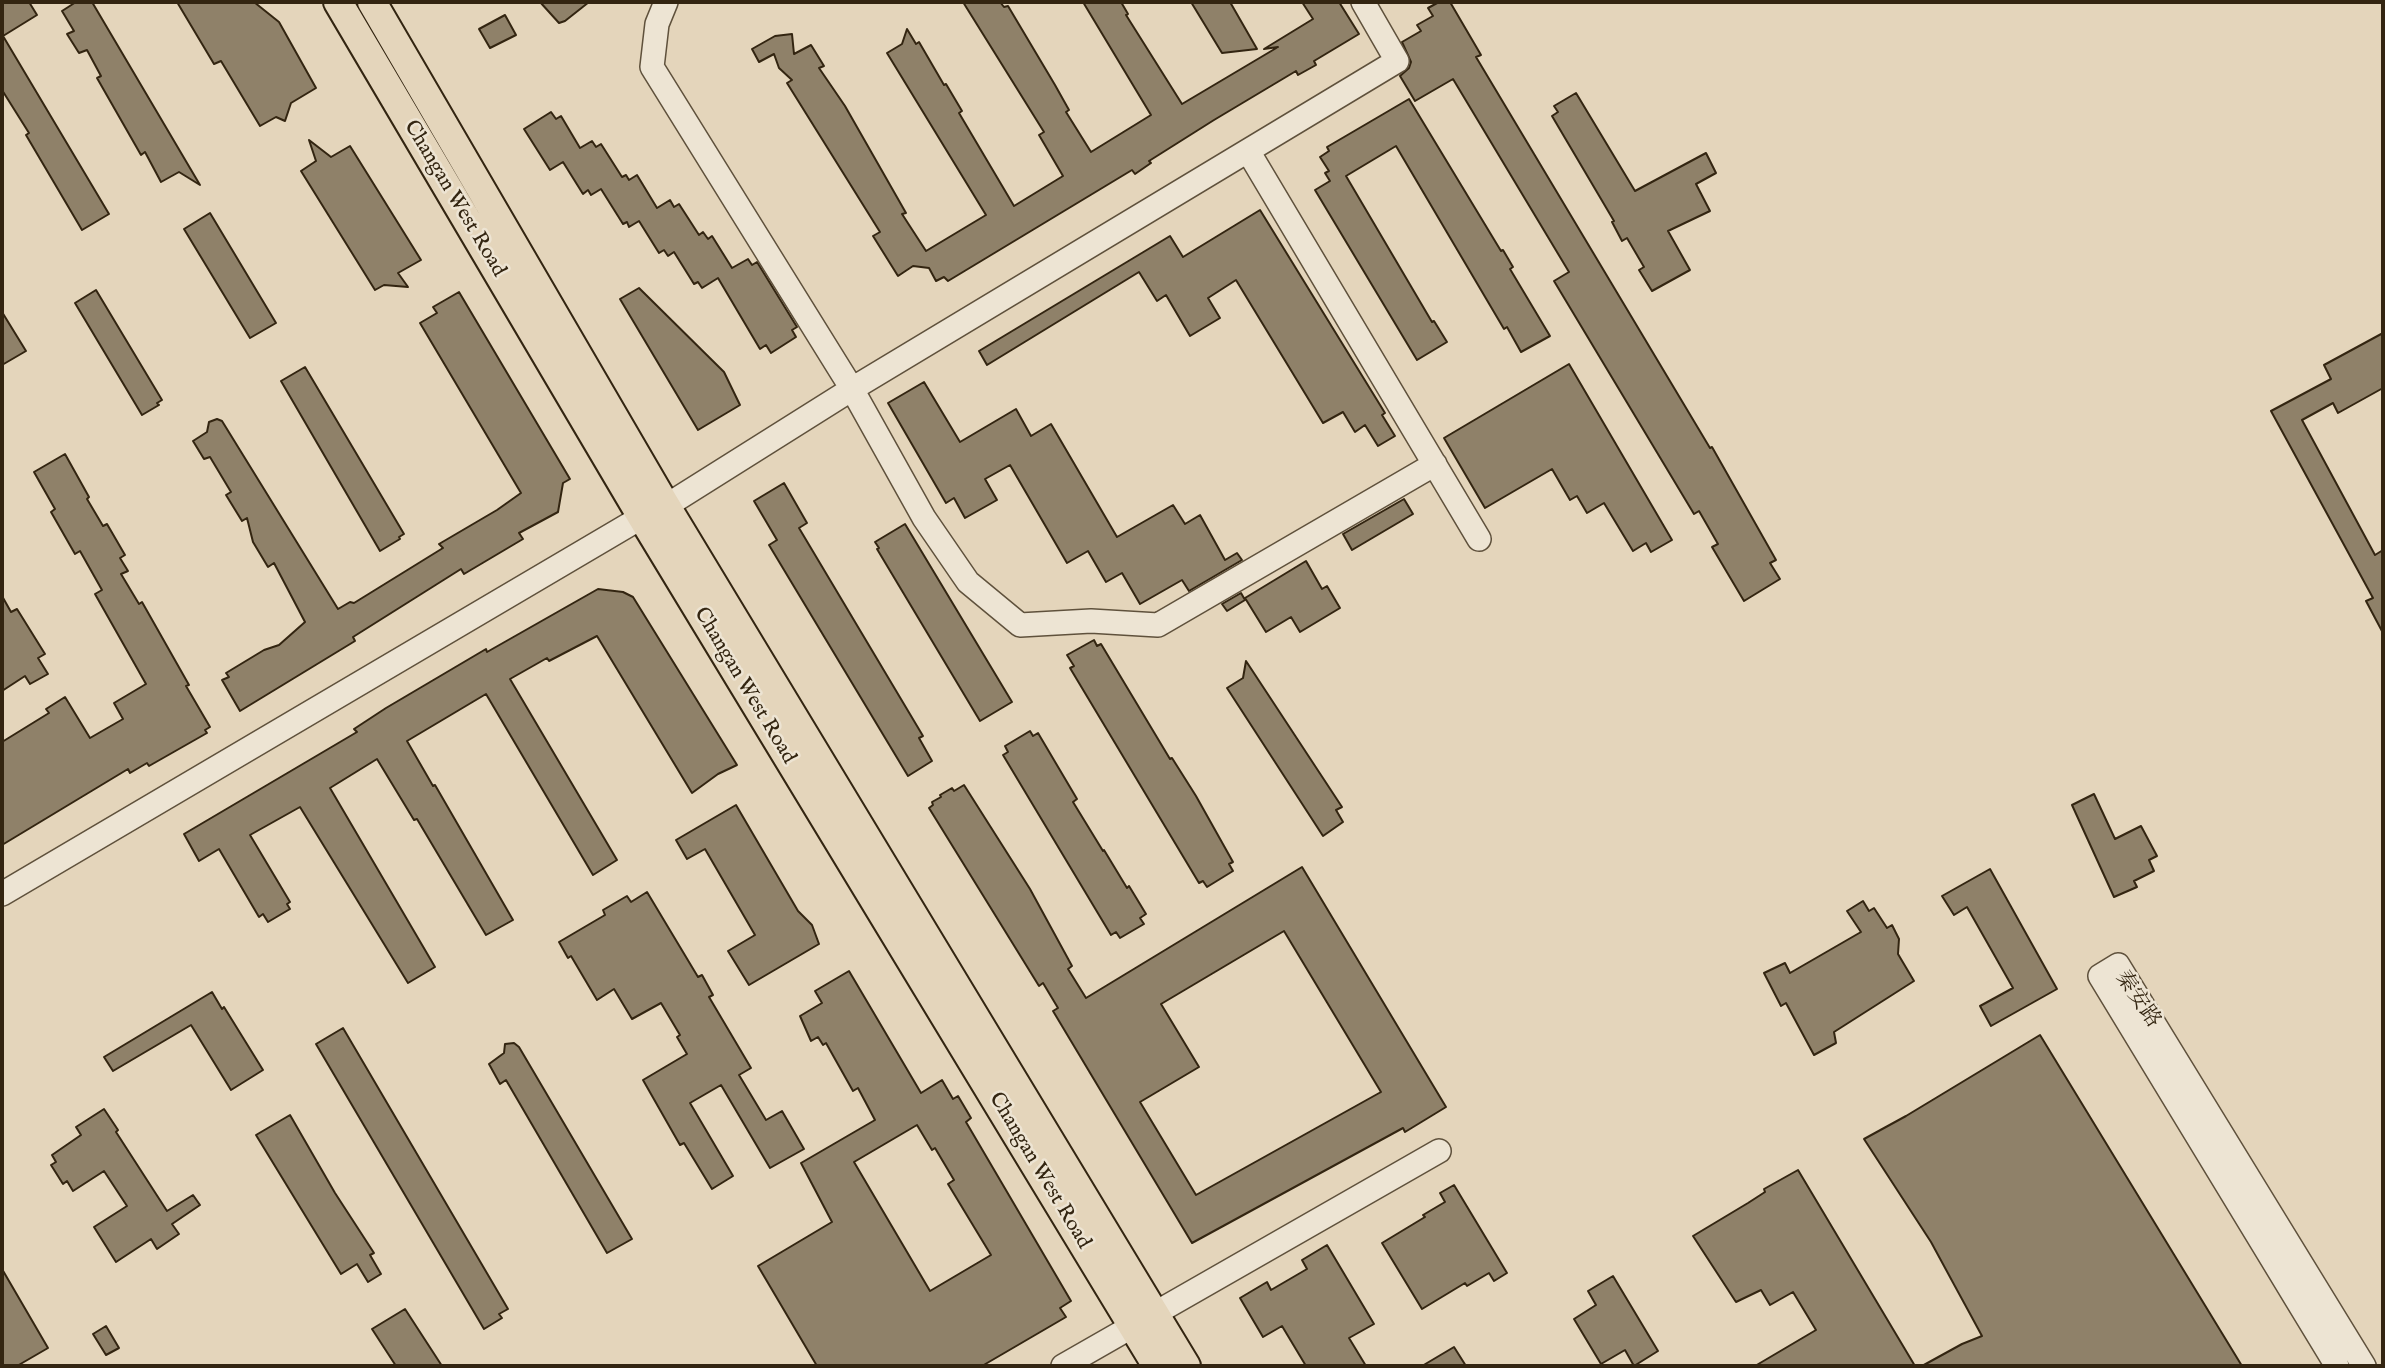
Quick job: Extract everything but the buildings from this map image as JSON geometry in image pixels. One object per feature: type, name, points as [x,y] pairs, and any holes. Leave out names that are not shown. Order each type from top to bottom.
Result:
[{"type":"main road","name":"Changan West Road","points":[[338,2],[654,511],[1144,1319],[1186,1366]]},
{"type":"main road","name":"Changan West Road","points":[[372,2],[654,511]]},
{"type":"main road","name":"Changan West Road","points":[[1144,1319],[1157,1366]]},
{"type":"street","points":[[666,2],[657,24],[652,66],[852,389],[924,518],[968,582],[1020,625],[1091,621],[1158,625],[1435,464]]},
{"type":"street","points":[[2,894],[654,511],[1397,61],[1363,2]]},
{"type":"street","points":[[1248,150],[1479,539]]},
{"type":"street","name":"秦安路","points":[[2337,1366],[2100,976],[2118,965],[2364,1366]]},
{"type":"street","points":[[1063,1366],[1439,1151]]}]
